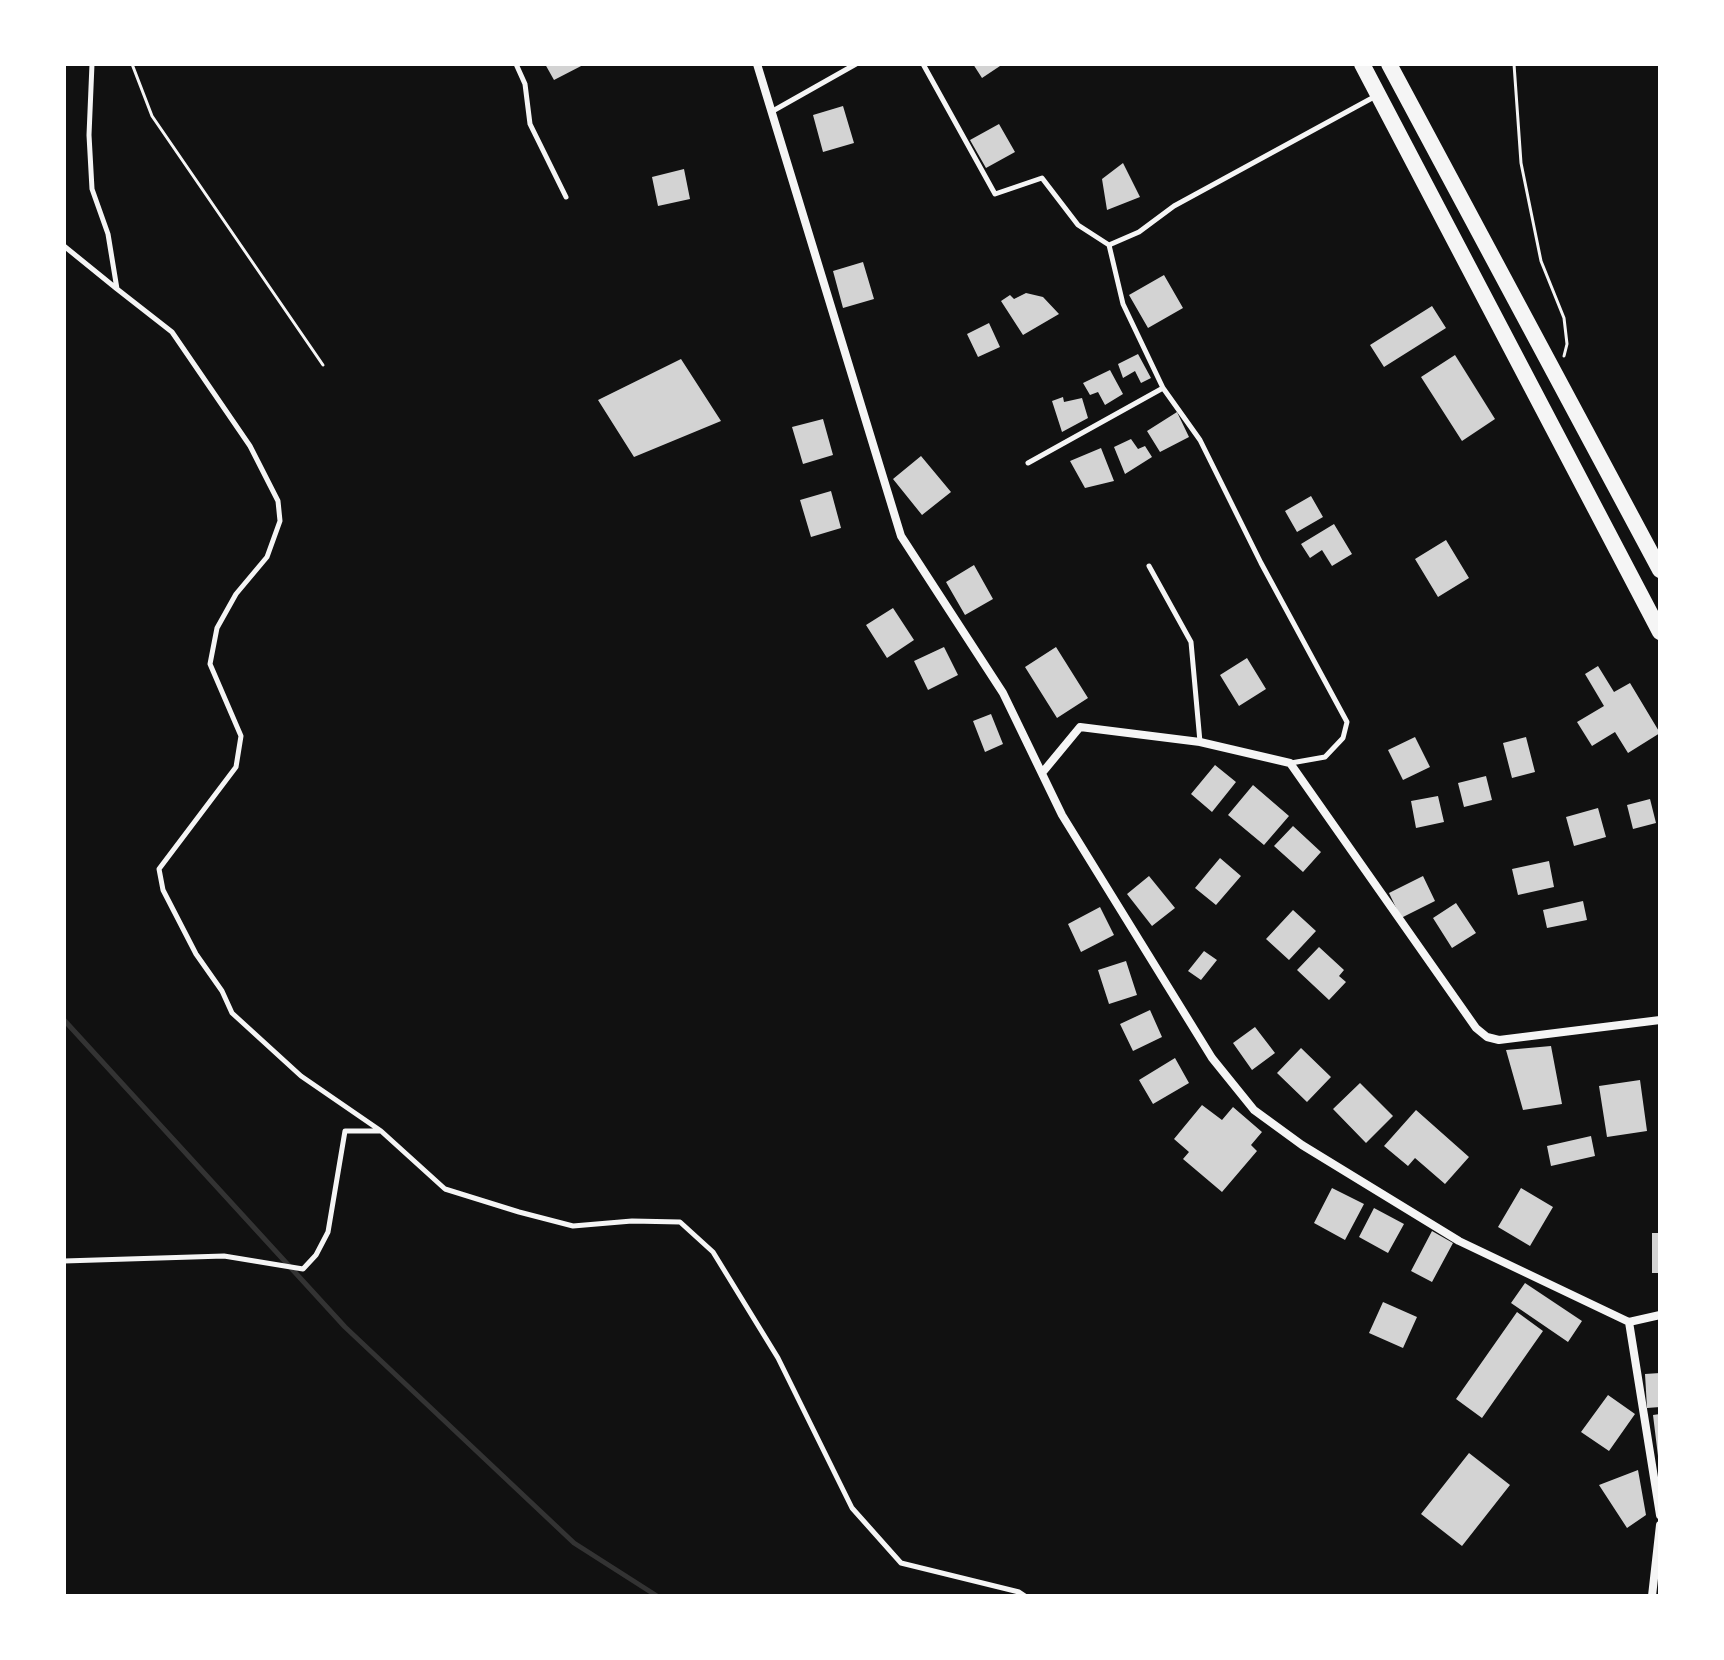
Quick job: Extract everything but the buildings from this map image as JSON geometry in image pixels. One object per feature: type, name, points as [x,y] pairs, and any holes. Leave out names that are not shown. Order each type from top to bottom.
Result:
[{"type":"main road","points":[[1362,64],[1660,632]]},
{"type":"main road","points":[[1389,64],[1660,570]]},
{"type":"main road","points":[[1463,256],[1486,245]]},
{"type":"street","points":[[757,64],[901,536],[1003,693],[1062,815],[1212,1058],[1254,1110],[1302,1145],[1459,1241],[1629,1322],[1660,1315]]},
{"type":"street","points":[[1042,773],[1080,727],[1200,742],[1290,763],[1476,1028],[1487,1037],[1499,1040],[1660,1020]]},
{"type":"street","points":[[1629,1322],[1660,1515]]},
{"type":"street","points":[[1652,1596],[1660,1525]]},
{"type":"lane","points":[[92,64],[89,135],[92,189],[108,234],[117,289]]},
{"type":"lane","points":[[516,64],[525,84],[530,124],[566,197]]},
{"type":"lane","points":[[771,112],[856,64]]},
{"type":"lane","points":[[923,64],[995,194],[1042,178],[1078,225],[1109,245],[1123,304],[1163,388],[1200,440],[1261,563],[1347,722],[1343,738],[1325,757],[1290,763]]},
{"type":"lane","points":[[1109,245],[1139,232],[1174,206],[1378,95]]},
{"type":"lane","points":[[64,246],[172,332],[250,446],[278,501],[280,521],[267,557],[236,594],[217,628],[210,664],[241,736],[236,767],[159,869],[163,890],[196,954],[222,991],[232,1013],[301,1076],[381,1131],[445,1189],[573,1226],[632,1221],[680,1222],[713,1252],[778,1358],[852,1508],[901,1563],[1025,1596]]},
{"type":"lane","points":[[1028,463],[1163,388]]},
{"type":"lane","points":[[1149,566],[1191,642],[1200,742]]},
{"type":"lane","points":[[64,1261],[224,1256],[303,1269],[316,1255],[328,1232],[345,1131],[381,1131]]},
{"type":"path","points":[[132,64],[152,116],[323,365]]},
{"type":"path","points":[[1514,64],[1521,163],[1534,231],[1541,261],[1564,318],[1567,344],[1557,379]]},
{"type":"waterway","points":[[64,1020],[345,1327],[574,1543],[657,1596]]}]
